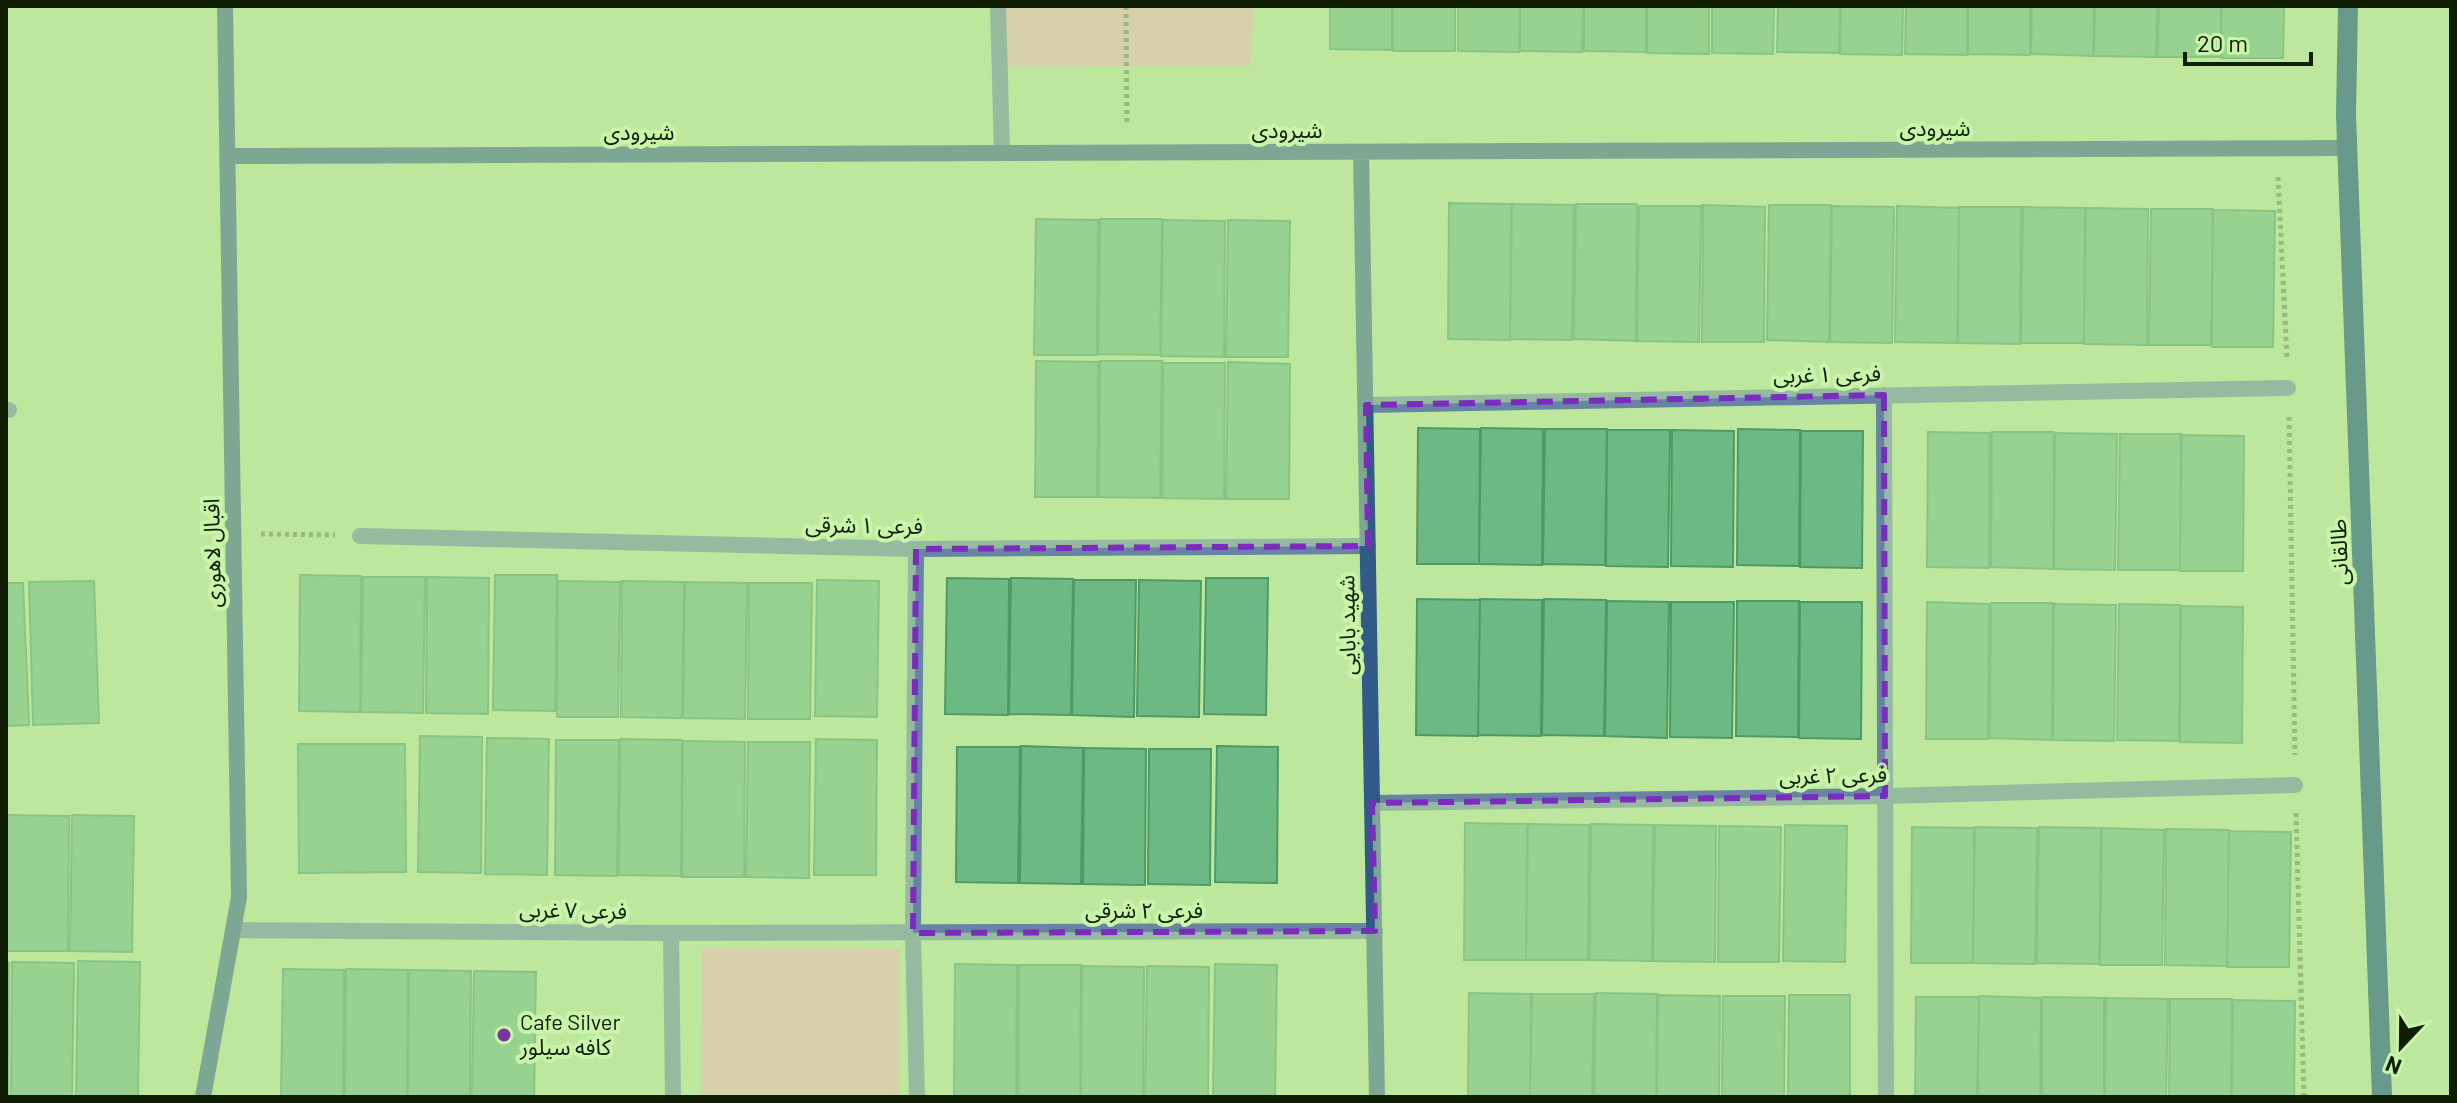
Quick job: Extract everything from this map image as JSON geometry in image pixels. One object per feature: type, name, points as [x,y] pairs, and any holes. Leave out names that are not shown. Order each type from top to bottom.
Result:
[{"type":"main road","name":"طالقانی","points":[[2348,6],[2348,148],[2382,1097]]},
{"type":"street","name":"اقبال لاهوری","points":[[203,1097],[239,897],[225,6]]},
{"type":"street","points":[[998,6],[1002,153]]},
{"type":"street","name":"شیرودی","points":[[227,156],[2348,148]]},
{"type":"street","name":"شهید بابایی","points":[[1361,152],[1377,1097]]},
{"type":"street","name":"فرعی ۱ غربی","points":[[1366,405],[2288,388]]},
{"type":"street","points":[[1884,395],[1886,1097]]},
{"type":"street","name":"فرعی ۱ شرقی","points":[[360,536],[916,549],[1368,546]]},
{"type":"street","points":[[916,549],[913,933],[917,1097]]},
{"type":"street","name":"فرعی ۲ غربی","points":[[1372,803],[1885,796],[2295,785]]},
{"type":"street","name":"فرعی ۷ غربی","points":[[233,930],[913,933]]},
{"type":"street","name":"فرعی ۲ شرقی","points":[[913,933],[1375,931]]},
{"type":"street","points":[[671,933],[673,1097]]},
{"type":"path","points":[[1126,6],[1127,153]]},
{"type":"path","points":[[2277,148],[2288,388],[2304,1097]]},
{"type":"path","points":[[233,533],[360,536]]},
{"type":"highlighted area","points":[[1884,395],[1885,796],[1372,803],[1375,931],[913,933],[916,549],[1368,546],[1366,405]]},
{"type":"shaded area","points":[[1004,6],[1254,6],[1250,66],[1005,67]]},
{"type":"shaded area","points":[[702,948],[900,949],[899,1097],[701,1097]]},
{"type":"building","points":[[1330,6],[1392,6],[1392,50],[1330,49]]},
{"type":"building","points":[[1393,6],[1455,6],[1455,51],[1393,51]]},
{"type":"building","points":[[1458,6],[1520,6],[1519,52],[1458,51]]},
{"type":"building","points":[[1520,6],[1583,6],[1582,52],[1520,51]]},
{"type":"building","points":[[1584,6],[1646,6],[1646,52],[1584,51]]},
{"type":"building","points":[[1647,6],[1709,6],[1709,54],[1647,53]]},
{"type":"building","points":[[1712,6],[1774,6],[1773,54],[1712,53]]},
{"type":"building","points":[[1778,6],[1840,6],[1839,53],[1777,52]]},
{"type":"building","points":[[1841,6],[1903,6],[1902,55],[1840,54]]},
{"type":"building","points":[[1906,6],[1967,6],[1967,55],[1905,54]]},
{"type":"building","points":[[1968,6],[2030,6],[2030,55],[1968,54]]},
{"type":"building","points":[[2032,6],[2094,6],[2093,56],[2031,54]]},
{"type":"building","points":[[2095,6],[2157,6],[2156,57],[2094,56]]},
{"type":"building","points":[[2159,6],[2221,6],[2221,57],[2158,57]]},
{"type":"building","points":[[2222,6],[2284,6],[2283,58],[2221,58]]},
{"type":"building","points":[[1449,203],[1511,204],[1510,340],[1448,339]]},
{"type":"building","points":[[1512,204],[1574,205],[1572,340],[1510,339]]},
{"type":"building","points":[[1576,204],[1637,204],[1636,341],[1574,339]]},
{"type":"building","points":[[1703,205],[1765,207],[1764,342],[1702,342]]},
{"type":"building","points":[[1769,205],[1831,205],[1829,342],[1767,340]]},
{"type":"building","points":[[1639,206],[1701,206],[1699,342],[1637,341]]},
{"type":"building","points":[[1832,206],[1894,207],[1892,343],[1830,342]]},
{"type":"building","points":[[1897,206],[1959,208],[1957,343],[1895,342]]},
{"type":"building","points":[[1959,207],[2021,207],[2020,344],[1958,343]]},
{"type":"building","points":[[2023,207],[2085,208],[2084,343],[2021,343]]},
{"type":"building","points":[[2086,208],[2148,209],[2147,345],[2084,344]]},
{"type":"building","points":[[2151,209],[2213,209],[2211,345],[2149,345]]},
{"type":"building","points":[[2213,210],[2275,211],[2273,347],[2212,347]]},
{"type":"building","points":[[1036,219],[1098,220],[1097,355],[1034,355]]},
{"type":"building","points":[[1100,219],[1162,219],[1160,355],[1098,354]]},
{"type":"building","points":[[1163,220],[1225,221],[1224,357],[1161,356]]},
{"type":"building","points":[[1228,220],[1290,221],[1288,357],[1226,357]]},
{"type":"building","points":[[1036,361],[1098,362],[1097,497],[1035,497]]},
{"type":"building","points":[[1100,361],[1162,361],[1160,498],[1099,497]]},
{"type":"building","points":[[1228,362],[1290,364],[1289,499],[1226,499]]},
{"type":"building","points":[[1163,363],[1225,363],[1224,499],[1162,498]]},
{"type":"building","points":[[1418,428],[1480,429],[1479,564],[1417,564]]},
{"type":"building","points":[[1481,428],[1543,429],[1542,565],[1479,564]]},
{"type":"building","points":[[1545,429],[1607,429],[1605,565],[1543,564]]},
{"type":"building","points":[[1738,429],[1800,430],[1799,566],[1737,565]]},
{"type":"building","points":[[1607,430],[1670,430],[1668,567],[1606,566]]},
{"type":"building","points":[[1672,430],[1734,431],[1733,567],[1671,566]]},
{"type":"building","points":[[1801,431],[1863,431],[1862,568],[1800,567]]},
{"type":"building","points":[[1928,432],[1990,433],[1989,568],[1927,567]]},
{"type":"building","points":[[1992,432],[2054,432],[2053,569],[1991,567]]},
{"type":"building","points":[[2055,433],[2117,434],[2115,570],[2054,569]]},
{"type":"building","points":[[2120,434],[2181,434],[2180,570],[2118,570]]},
{"type":"building","points":[[2182,435],[2244,436],[2243,571],[2180,571]]},
{"type":"building","points":[[300,575],[361,576],[360,712],[299,711]]},
{"type":"building","points":[[495,575],[557,575],[555,711],[493,710]]},
{"type":"building","points":[[363,577],[425,577],[423,713],[361,712]]},
{"type":"building","points":[[427,577],[489,578],[488,714],[426,713]]},
{"type":"building","points":[[947,578],[1009,579],[1008,715],[945,714]]},
{"type":"building","points":[[1011,578],[1073,579],[1071,715],[1009,714]]},
{"type":"building","points":[[1206,578],[1268,578],[1266,715],[1204,714]]},
{"type":"building","points":[[817,580],[879,581],[877,717],[815,716]]},
{"type":"building","points":[[1074,580],[1136,580],[1134,717],[1072,715]]},
{"type":"building","points":[[1139,580],[1201,581],[1199,717],[1137,716]]},
{"type":"building","points":[[94,581],[99,723],[33,725],[29,582]]},
{"type":"building","points":[[558,581],[620,582],[618,717],[557,717]]},
{"type":"building","points":[[622,581],[684,582],[682,718],[621,717]]},
{"type":"building","points":[[685,582],[747,583],[745,719],[683,718]]},
{"type":"building","points":[[6,583],[23,583],[29,725],[6,726]]},
{"type":"building","points":[[749,583],[812,583],[810,719],[748,719]]},
{"type":"building","points":[[1417,599],[1480,600],[1478,736],[1416,735]]},
{"type":"building","points":[[1480,599],[1542,600],[1541,736],[1478,735]]},
{"type":"building","points":[[1544,599],[1606,600],[1604,736],[1542,735]]},
{"type":"building","points":[[1607,601],[1669,602],[1667,738],[1605,736]]},
{"type":"building","points":[[1737,601],[1799,601],[1798,737],[1736,736]]},
{"type":"building","points":[[1671,602],[1734,602],[1732,738],[1670,737]]},
{"type":"building","points":[[1800,602],[1862,602],[1861,739],[1799,738]]},
{"type":"building","points":[[1927,602],[1989,604],[1988,739],[1926,739]]},
{"type":"building","points":[[1991,603],[2053,603],[2052,740],[1990,738]]},
{"type":"building","points":[[2054,604],[2116,605],[2114,741],[2053,740]]},
{"type":"building","points":[[2119,604],[2180,605],[2179,741],[2117,740]]},
{"type":"building","points":[[2181,606],[2243,607],[2242,743],[2180,742]]},
{"type":"building","points":[[420,736],[482,737],[481,873],[418,872]]},
{"type":"building","points":[[487,738],[549,739],[547,875],[485,874]]},
{"type":"building","points":[[620,739],[682,740],[681,876],[619,875]]},
{"type":"building","points":[[816,739],[877,740],[876,875],[814,875]]},
{"type":"building","points":[[556,740],[619,740],[617,876],[555,875]]},
{"type":"building","points":[[683,741],[745,742],[744,877],[682,877]]},
{"type":"building","points":[[748,742],[810,742],[809,878],[746,877]]},
{"type":"building","points":[[298,744],[405,744],[406,872],[299,873]]},
{"type":"building","points":[[1021,746],[1083,748],[1081,884],[1020,883]]},
{"type":"building","points":[[1217,746],[1278,747],[1277,883],[1215,882]]},
{"type":"building","points":[[957,747],[1020,747],[1018,883],[956,882]]},
{"type":"building","points":[[1084,748],[1146,749],[1145,885],[1083,884]]},
{"type":"building","points":[[1149,749],[1211,749],[1210,885],[1148,884]]},
{"type":"building","points":[[7,815],[69,816],[68,951],[6,951]]},
{"type":"building","points":[[72,815],[134,816],[132,952],[70,951]]},
{"type":"building","points":[[1465,823],[1527,824],[1526,960],[1464,960]]},
{"type":"building","points":[[1528,824],[1589,825],[1588,960],[1526,960]]},
{"type":"building","points":[[1591,824],[1653,825],[1652,961],[1590,960]]},
{"type":"building","points":[[1655,825],[1716,826],[1715,962],[1653,961]]},
{"type":"building","points":[[1785,825],[1847,826],[1845,962],[1783,961]]},
{"type":"building","points":[[1719,826],[1781,827],[1779,962],[1718,962]]},
{"type":"building","points":[[1912,827],[1974,828],[1973,963],[1911,963]]},
{"type":"building","points":[[1975,827],[2037,828],[2035,964],[1973,963]]},
{"type":"building","points":[[2039,827],[2101,828],[2099,964],[2037,963]]},
{"type":"building","points":[[2102,828],[2164,830],[2162,965],[2100,965]]},
{"type":"building","points":[[2166,829],[2229,830],[2227,966],[2165,965]]},
{"type":"building","points":[[2229,831],[2291,832],[2289,967],[2227,967]]},
{"type":"building","points":[[78,961],[140,962],[138,1097],[76,1097]]},
{"type":"building","points":[[12,962],[74,963],[72,1097],[11,1097]]},
{"type":"building","points":[[6,963],[9,963],[8,1097],[6,1097]]},
{"type":"building","points":[[955,964],[1017,965],[1016,1097],[954,1097]]},
{"type":"building","points":[[1215,964],[1277,965],[1275,1097],[1213,1097]]},
{"type":"building","points":[[1019,965],[1081,965],[1080,1097],[1018,1097]]},
{"type":"building","points":[[1082,966],[1144,967],[1143,1097],[1081,1097]]},
{"type":"building","points":[[1147,966],[1209,967],[1208,1097],[1145,1097]]},
{"type":"building","points":[[283,969],[344,970],[343,1097],[281,1097]]},
{"type":"building","points":[[346,969],[408,970],[407,1097],[345,1097]]},
{"type":"building","points":[[409,970],[471,971],[470,1097],[408,1097]]},
{"type":"building","name":"Cafe Silver کافه سیلور","points":[[474,971],[536,972],[534,1097],[472,1097]]},
{"type":"building","points":[[1469,993],[1531,994],[1530,1097],[1468,1097]]},
{"type":"building","points":[[1596,993],[1657,994],[1656,1097],[1594,1097]]},
{"type":"building","points":[[1532,994],[1594,994],[1592,1097],[1530,1097]]},
{"type":"building","points":[[1658,995],[1720,996],[1719,1097],[1657,1097]]},
{"type":"building","points":[[1789,995],[1850,995],[1850,1097],[1788,1097]]},
{"type":"building","points":[[1723,996],[1785,996],[1784,1097],[1722,1097]]},
{"type":"building","points":[[1979,996],[2041,998],[2040,1097],[1978,1097]]},
{"type":"building","points":[[1916,997],[1979,997],[1977,1097],[1915,1097]]},
{"type":"building","points":[[2042,997],[2104,998],[2104,1097],[2042,1097]]},
{"type":"building","points":[[2106,998],[2168,999],[2166,1097],[2105,1097]]},
{"type":"building","points":[[2170,999],[2232,999],[2231,1097],[2169,1097]]},
{"type":"building","points":[[2233,1000],[2295,1001],[2294,1097],[2232,1097]]},
{"type":"place","name":"Cafe Silver کافه سیلور","points":[[504,1035]]}]
